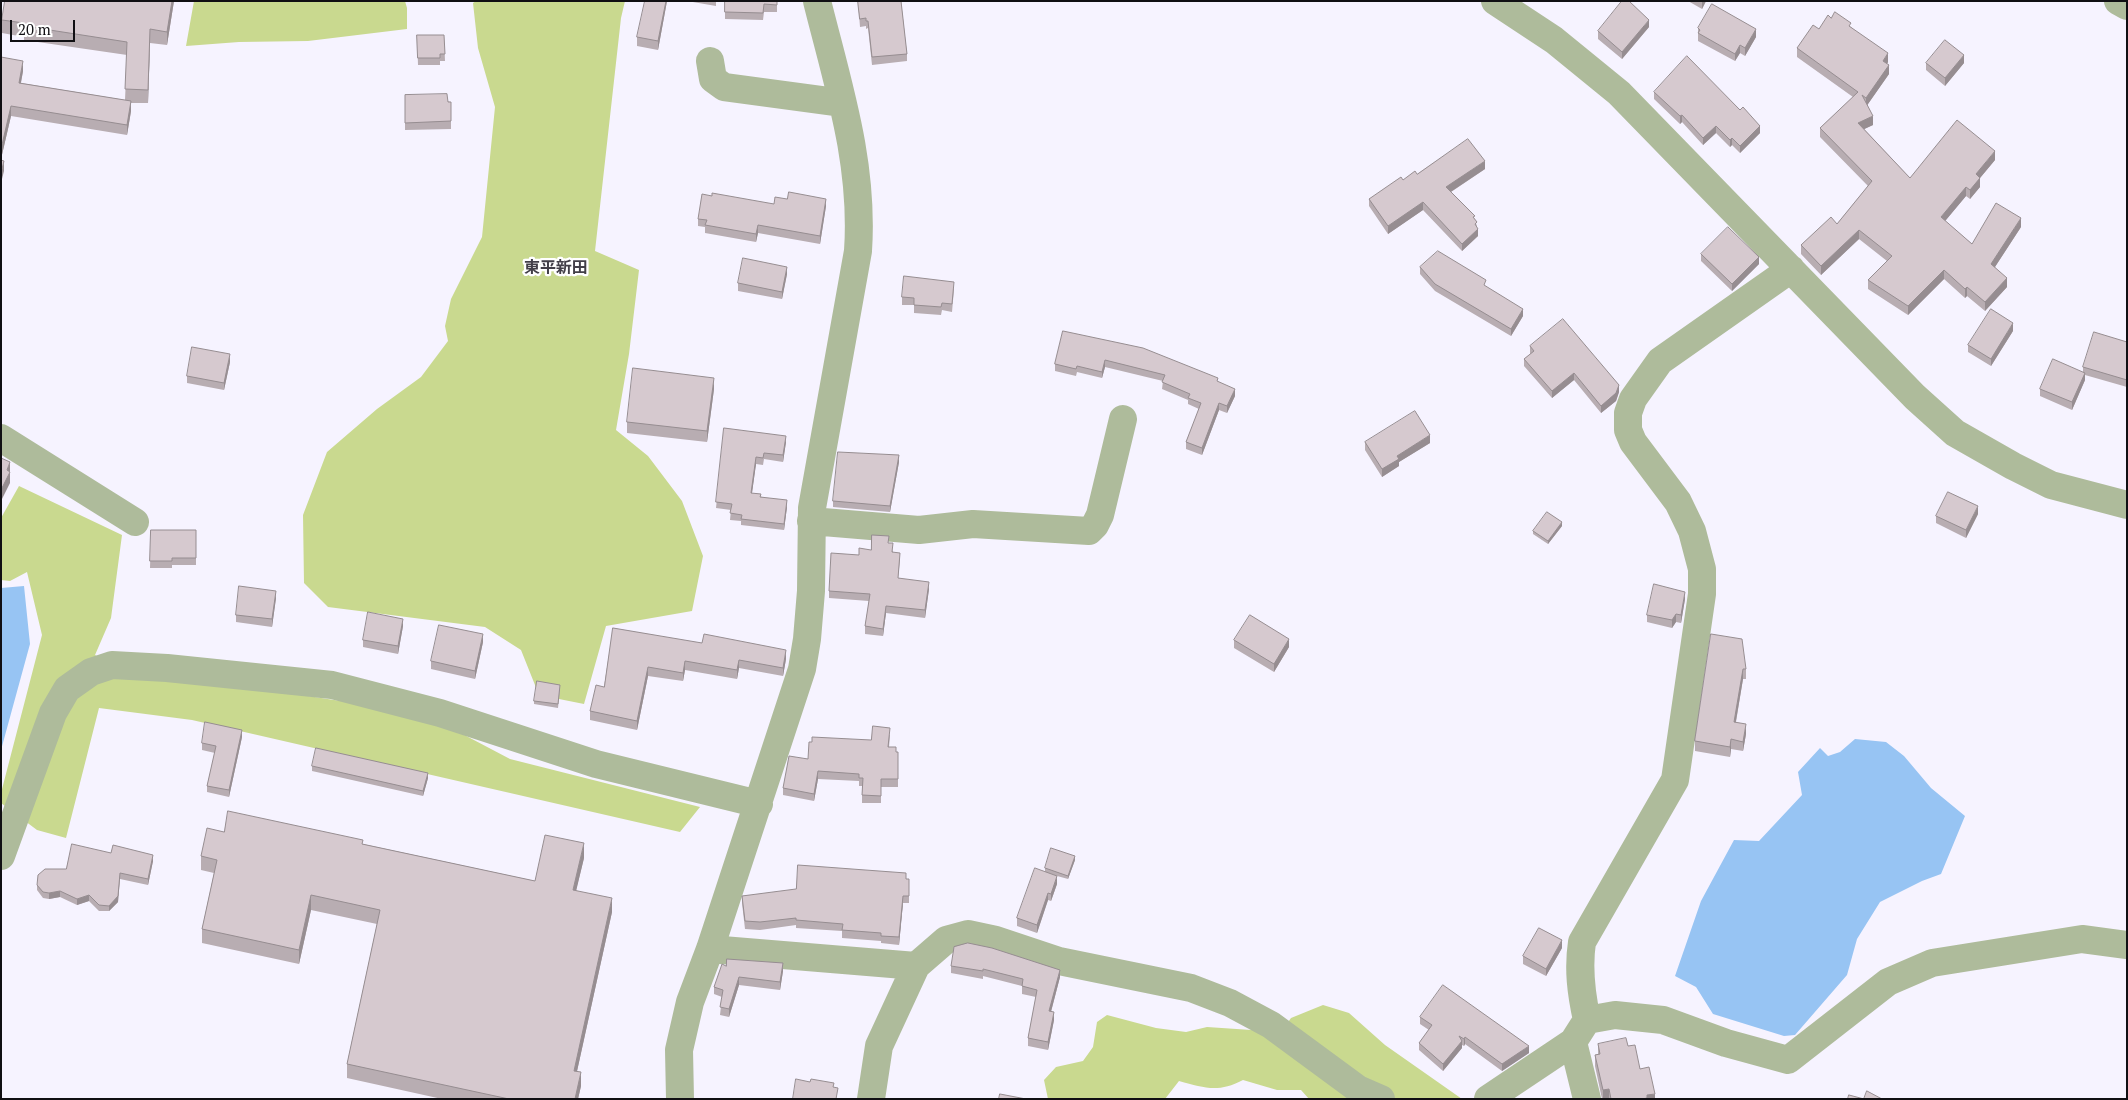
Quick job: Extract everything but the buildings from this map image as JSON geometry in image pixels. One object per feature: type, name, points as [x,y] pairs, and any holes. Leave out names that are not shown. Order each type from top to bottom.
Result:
[{"type":"street","points":[[680,1099],[679,1050],[690,1002],[759,804],[802,670],[811,591],[811,521],[858,251],[860,217],[858,179],[843,103],[817,1]]},
{"type":"street","points":[[1495,1],[1546,34],[1619,93],[1915,397],[1955,433],[2051,485],[2127,505]]},
{"type":"street","points":[[2118,1],[2127,6]]},
{"type":"street","points":[[710,61],[713,79],[724,87],[843,103]]},
{"type":"street","points":[[1587,1099],[1580,1031],[1581,994],[1579,964],[1582,942],[1675,780],[1702,594],[1702,569],[1692,531],[1678,502],[1633,442],[1628,430],[1628,414],[1633,399],[1660,361],[1791,269]]},
{"type":"street","points":[[811,521],[918,530],[973,524],[1089,531],[1096,525],[1100,515],[1124,419]]},
{"type":"street","points":[[1,438],[135,522]]},
{"type":"street","points":[[1,856],[53,713],[67,689],[91,672],[112,665],[167,668],[332,685],[440,713],[604,766],[759,804]]},
{"type":"street","points":[[871,1099],[878,1046],[916,966],[946,940],[968,934],[996,940],[1059,961],[1191,988],[1230,1004],[1271,1025],[1365,1095]]},
{"type":"street","points":[[1488,1099],[1580,1031],[1615,1015],[1663,1020],[1726,1043],[1788,1060],[1888,982],[1932,963],[2082,938],[2127,945]]},
{"type":"street","points":[[710,949],[916,966]]},
{"type":"green space","points":[[194,1],[405,1],[407,29],[308,41],[239,42],[186,46]]},
{"type":"green space","points":[[476,1],[625,1],[621,18],[595,251],[639,270],[629,354],[616,430],[648,456],[682,501],[703,556],[692,611],[606,626],[584,704],[539,695],[521,650],[485,627],[328,607],[304,583],[303,515],[327,452],[377,409],[421,377],[448,341],[445,326],[451,299],[482,237],[495,107],[478,48],[473,3]]},
{"type":"green space","points":[[19,486],[122,535],[111,618],[95,655],[142,679],[231,684],[347,702],[453,729],[510,759],[700,807],[680,832],[192,720],[99,708],[66,838],[37,830],[1,803],[1,793],[42,635],[27,572],[10,581],[1,580],[1,518]]},
{"type":"green space","points":[[1323,1005],[1349,1013],[1385,1045],[1462,1099],[1309,1099],[1301,1090],[1277,1090],[1243,1080],[1219,1088],[1196,1086],[1179,1081],[1165,1099],[1048,1099],[1044,1080],[1056,1067],[1083,1061],[1093,1047],[1097,1022],[1107,1015],[1156,1028],[1186,1032],[1207,1027],[1281,1032],[1291,1018]]},
{"type":"water","points":[[24,586],[30,644],[1,750],[1,588]]},
{"type":"water","points":[[1855,739],[1886,742],[1904,756],[1931,788],[1965,816],[1941,874],[1922,881],[1880,902],[1857,939],[1847,975],[1795,1035],[1784,1036],[1713,1014],[1696,987],[1675,976],[1701,901],[1734,840],[1759,841],[1802,795],[1798,772],[1820,748],[1828,756],[1840,752]]},
{"type":"district","name":"東平新田","points":[[556,268]]}]
